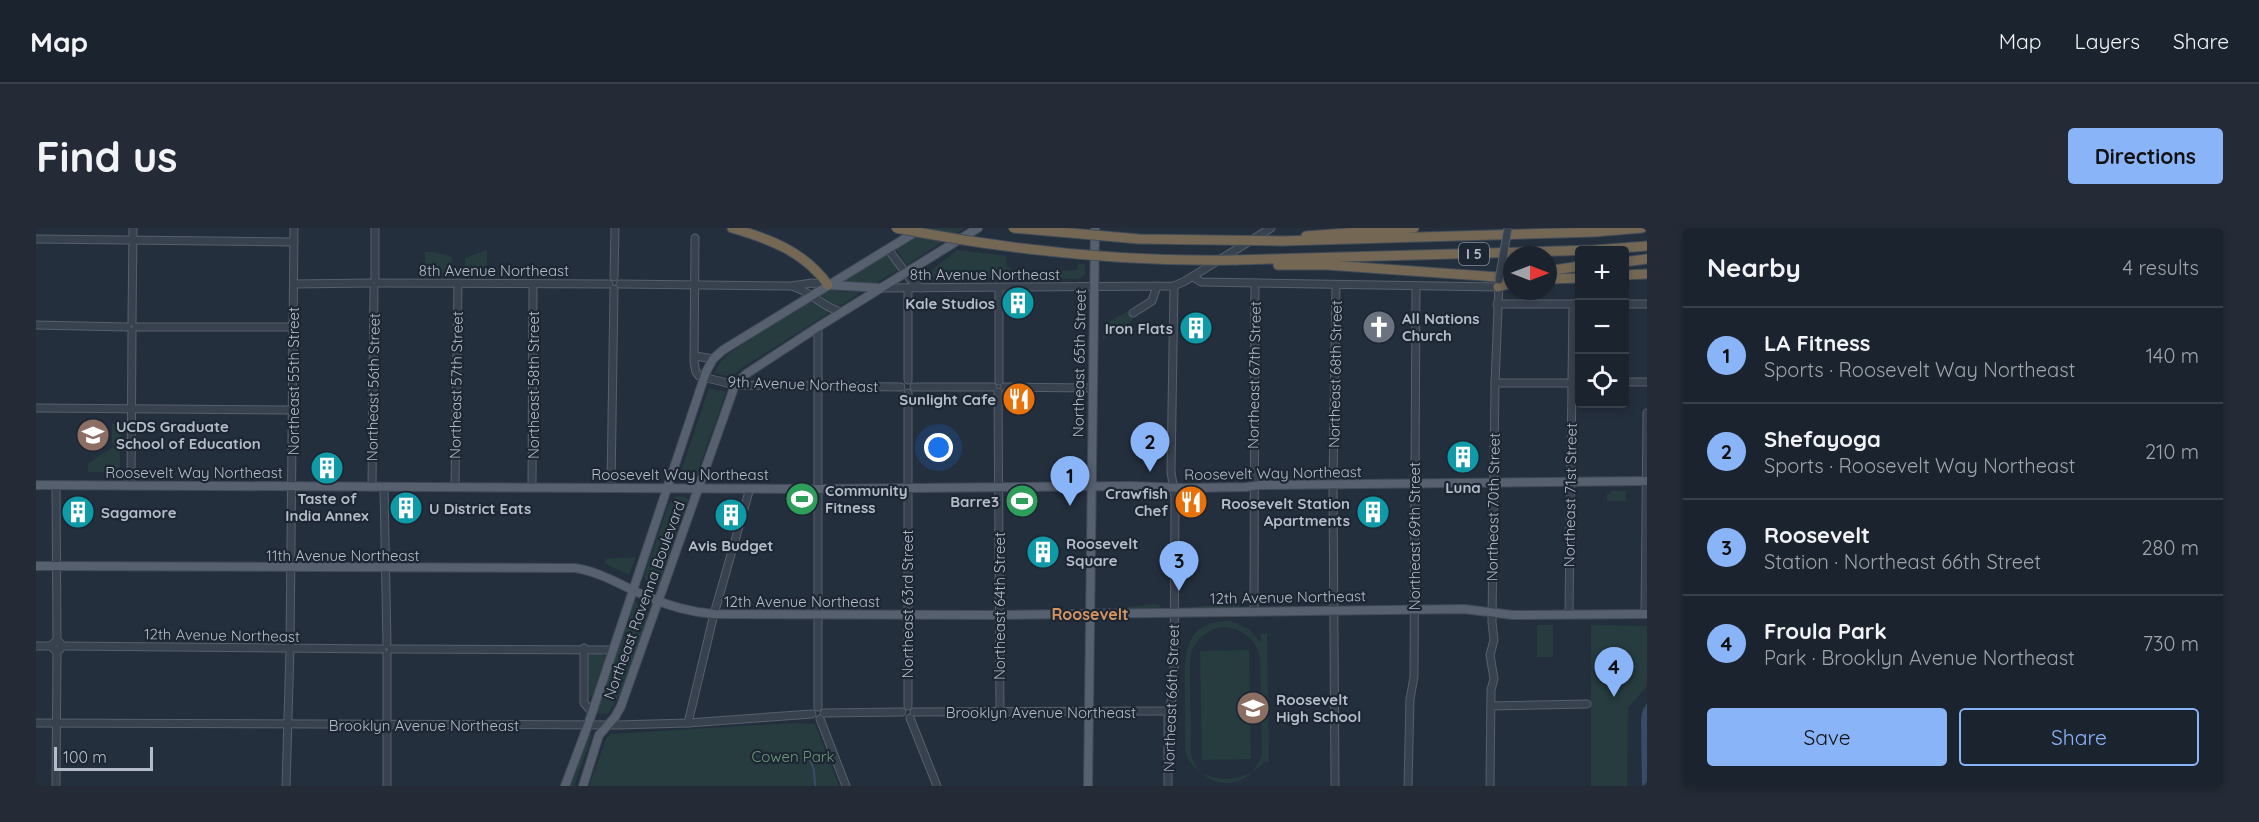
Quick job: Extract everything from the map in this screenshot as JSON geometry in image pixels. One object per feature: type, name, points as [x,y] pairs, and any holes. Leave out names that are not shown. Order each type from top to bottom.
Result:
[{"type":"highway","points":[[732,228],[774,242],[795,253],[819,272],[828,285]]},
{"type":"highway","name":"I 5","points":[[896,228],[988,244],[1068,253],[1149,259],[1272,262],[1647,246]]},
{"type":"highway","points":[[1013,228],[1139,239],[1282,241],[1582,232],[1641,228]]},
{"type":"highway","points":[[1282,241],[1317,233],[1414,228]]},
{"type":"highway","points":[[1629,261],[1647,259]]},
{"type":"highway","points":[[1272,262],[1503,282]]},
{"type":"highway","points":[[1557,270],[1575,267]]},
{"type":"highway","points":[[1629,275],[1647,274]]},
{"type":"highway","points":[[1557,279],[1575,278]]},
{"type":"main road","name":"Northeast Ravenna Boulevard","points":[[565,786],[588,725],[704,378],[713,359],[723,350],[922,228]]},
{"type":"main road","points":[[735,385],[746,374],[818,327],[978,228]]},
{"type":"main road","name":"Northeast 65th Street","points":[[1088,786],[1095,228]]},
{"type":"main road","name":"8th Avenue Northeast","points":[[828,285],[881,288]]},
{"type":"main road","name":"Northeast Ravenna Boulevard","points":[[583,786],[599,735],[621,706],[735,385]]},
{"type":"main road","name":"Roosevelt Way Northeast","points":[[36,485],[818,489],[1647,481]]},
{"type":"main road","name":"11th Avenue Northeast","points":[[36,566],[575,568],[612,579],[644,596]]},
{"type":"main road","name":"12th Avenue Northeast","points":[[644,596],[683,610],[714,614],[999,615],[1464,609],[1513,615],[1646,614]]},
{"type":"street","points":[[131,486],[133,228]]},
{"type":"street","name":"Northeast 55th Street","points":[[286,786],[290,649],[294,228]]},
{"type":"street","name":"Northeast 56th Street","points":[[372,487],[375,228]]},
{"type":"street","points":[[611,487],[614,286],[619,280],[614,277],[615,228]]},
{"type":"street","points":[[1177,285],[1271,228]]},
{"type":"street","name":"Northeast 70th Street","points":[[1507,246],[1508,228]]},
{"type":"street","points":[[695,238],[696,372],[704,378]]},
{"type":"street","points":[[36,239],[294,242]]},
{"type":"street","points":[[888,249],[921,288]]},
{"type":"street","points":[[1204,269],[1211,278],[1219,282]]},
{"type":"street","points":[[1193,277],[1198,282],[1336,285],[1416,286],[1503,282]]},
{"type":"street","name":"Northeast 57th Street","points":[[455,487],[458,283]]},
{"type":"street","name":"8th Avenue Northeast","points":[[294,284],[791,286],[812,283],[828,285]]},
{"type":"street","name":"Northeast 67th Street","points":[[1254,610],[1255,283]]},
{"type":"street","name":"Northeast 58th Street","points":[[532,487],[533,284]]},
{"type":"street","name":"8th Avenue Northeast","points":[[881,288],[1177,285]]},
{"type":"street","name":"Northeast 66th Street","points":[[1168,786],[1168,711],[1174,693],[1171,472],[1177,285]]},
{"type":"street","name":"Northeast 68th Street","points":[[1335,786],[1333,484],[1336,285]]},
{"type":"street","name":"8th Avenue Northeast","points":[[791,286],[805,290],[831,309],[843,312]]},
{"type":"street","points":[[1133,313],[1152,301],[1157,286]]},
{"type":"street","name":"Northeast 69th Street","points":[[1408,786],[1410,699],[1414,677],[1416,286]]},
{"type":"street","points":[[908,288],[908,380]]},
{"type":"street","name":"Northeast 64th Street","points":[[999,288],[1000,712]]},
{"type":"street","name":"Northeast 70th Street","points":[[1490,786],[1491,705],[1494,679],[1490,655],[1494,640],[1492,612],[1493,483],[1497,304],[1503,288]]},
{"type":"street","points":[[1497,304],[1575,304]]},
{"type":"street","points":[[1629,304],[1647,304]]},
{"type":"street","name":"Northeast 71st Street","points":[[1569,614],[1571,383],[1575,320]]},
{"type":"street","points":[[36,325],[293,327]]},
{"type":"street","points":[[818,327],[818,707],[822,709],[822,716],[846,786]]},
{"type":"street","points":[[695,356],[713,359]]},
{"type":"street","name":"9th Avenue Northeast","points":[[704,378],[735,385],[902,387]]},
{"type":"street","points":[[908,380],[913,383],[914,387]]},
{"type":"street","points":[[908,380],[903,382],[904,392],[912,392],[914,387]]},
{"type":"street","points":[[1629,382],[1647,382]]},
{"type":"street","points":[[1495,383],[1575,383]]},
{"type":"street","points":[[914,387],[1092,388]]},
{"type":"street","name":"Northeast 63rd Street","points":[[908,393],[908,706]]},
{"type":"street","points":[[36,408],[292,410]]},
{"type":"street","points":[[1646,614],[1647,413]]},
{"type":"street","points":[[56,485],[56,786]]},
{"type":"street","points":[[384,487],[387,786]]},
{"type":"street","points":[[688,723],[714,614],[750,488]]},
{"type":"street","name":"12th Avenue Northeast","points":[[36,646],[613,650]]},
{"type":"street","points":[[584,648],[584,703],[592,712]]},
{"type":"street","points":[[1491,705],[1587,704]]},
{"type":"street","points":[[902,712],[903,708],[908,706],[913,708],[912,715],[937,786]]},
{"type":"street","points":[[818,707],[814,708],[812,714],[815,719],[822,716],[902,712]]},
{"type":"street","name":"Brooklyn Avenue Northeast","points":[[912,715],[1168,711]]},
{"type":"street","points":[[902,712],[904,717],[912,715]]},
{"type":"street","name":"Brooklyn Avenue Northeast","points":[[36,723],[608,725],[688,723],[812,714]]},
{"type":"green space","points":[[927,228],[965,228],[906,265],[896,248]]},
{"type":"green space","points":[[487,250],[487,273],[464,274],[465,258]]},
{"type":"green space","points":[[957,250],[1007,256],[1006,265],[1015,271],[1026,272],[1027,278],[923,277]]},
{"type":"green space","points":[[425,252],[435,252],[452,257],[451,273],[425,273]]},
{"type":"green space","points":[[887,253],[898,270],[874,284],[842,282]]},
{"type":"green space","points":[[1078,264],[1085,264],[1085,274],[1080,279],[1034,278],[1034,274],[1040,272],[1077,270]]},
{"type":"green space","points":[[832,288],[840,292],[861,292],[844,304],[834,306],[822,299],[823,294]]},
{"type":"green space","points":[[812,300],[829,313],[731,377],[714,373],[722,360],[732,351]]},
{"type":"green space","points":[[1135,307],[1132,321],[1103,339],[1104,325]]},
{"type":"green space","points":[[709,388],[726,392],[696,477],[679,477]]},
{"type":"green space","points":[[112,424],[121,424],[121,445],[117,446],[120,446],[120,472],[88,472],[88,464],[114,446],[112,445]]},
{"type":"green space","points":[[1610,491],[1626,491],[1626,501],[1607,501],[1607,494],[1610,494]]},
{"type":"green space","points":[[674,497],[688,498],[688,501],[658,587],[653,586],[647,583],[644,576],[668,506]]},
{"type":"green space","points":[[636,557],[629,575],[604,563],[606,559]]},
{"type":"green space","points":[[635,601],[649,613],[620,694],[608,714],[596,713]]},
{"type":"green space","points":[[1220,604],[1239,605],[1239,607],[1188,608]]},
{"type":"green space","points":[[1160,605],[1161,608],[1113,609]]},
{"type":"green space","points":[[1230,621],[1249,629],[1260,642],[1261,634],[1267,634],[1269,762],[1264,762],[1252,772],[1262,754],[1260,657],[1251,639],[1235,629],[1221,627],[1209,631],[1200,638],[1191,653],[1191,748],[1193,760],[1201,772],[1190,763],[1185,751],[1186,656],[1194,635],[1202,627],[1214,622]]},
{"type":"green space","points":[[1537,625],[1553,625],[1553,657],[1537,657]]},
{"type":"green space","points":[[1591,625],[1647,626],[1647,686],[1628,708],[1627,786],[1591,786]]},
{"type":"green space","points":[[1249,650],[1251,759],[1202,760],[1200,651]]},
{"type":"green space","points":[[602,653],[605,658],[592,696],[589,697],[588,655]]},
{"type":"green space","name":"Cowen Park","points":[[794,723],[815,724],[839,786],[589,786],[606,739],[611,734]]},
{"type":"green space","points":[[589,733],[592,736],[574,786],[569,786]]},
{"type":"water","points":[[1647,703],[1647,786],[1642,786],[1641,719]]},
{"type":"waterway","points":[[808,754],[814,770],[815,786]]},
{"type":"place","name":"Kale Studios","points":[[1018,303]]},
{"type":"place","name":"All Nations Church","points":[[1379,327]]},
{"type":"place","name":"Iron Flats","points":[[1196,328]]},
{"type":"place","name":"Sunlight Cafe","points":[[1019,399]]},
{"type":"place","name":"UCDS Graduate School of Education","points":[[93,435]]},
{"type":"place","name":"Luna","points":[[1463,457]]},
{"type":"place","name":"Taste of India Annex","points":[[327,468]]},
{"type":"place","name":"Shefayoga","points":[[1150,472]]},
{"type":"place","name":"Community Fitness","points":[[802,499]]},
{"type":"place","name":"Barre3","points":[[1022,501]]},
{"type":"place","name":"Crawfish Chef","points":[[1191,502]]},
{"type":"place","name":"LA Fitness","points":[[1070,506]]},
{"type":"place","name":"U District Eats","points":[[406,508]]},
{"type":"place","name":"Sagamore","points":[[78,512]]},
{"type":"place","name":"Roosevelt Station Apartments","points":[[1373,512]]},
{"type":"place","name":"Avis Budget","points":[[731,515]]},
{"type":"place","name":"Roosevelt Square","points":[[1043,552]]},
{"type":"place","name":"Roosevelt","points":[[1179,591]]},
{"type":"place","name":"Froula Park","points":[[1614,697]]},
{"type":"place","name":"Roosevelt High School","points":[[1253,708]]},
{"type":"district","name":"Roosevelt","points":[[1090,614]]}]
